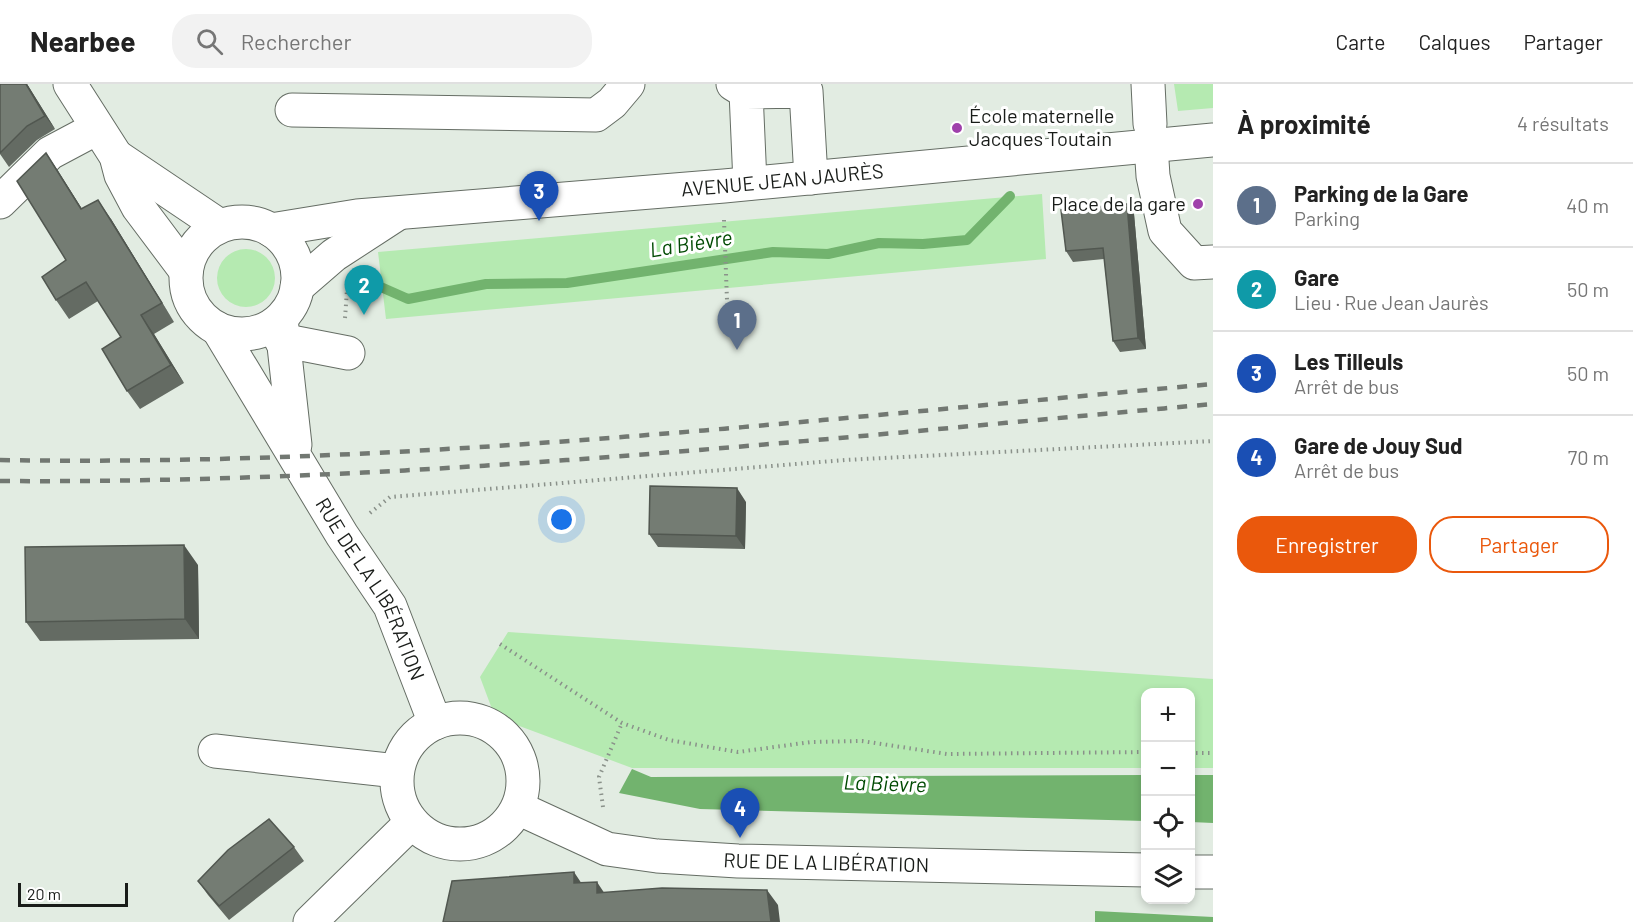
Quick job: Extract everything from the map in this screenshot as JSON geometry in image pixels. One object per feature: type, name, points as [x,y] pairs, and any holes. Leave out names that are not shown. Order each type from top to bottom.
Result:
[{"type":"main road","points":[[70,84],[116,156],[121,175],[138,207],[186,271]]},
{"type":"main road","points":[[292,110],[596,115],[612,104],[628,84]]},
{"type":"main road","points":[[1148,84],[1154,176],[1164,231],[1194,263],[1213,262]]},
{"type":"main road","points":[[750,172],[739,88],[806,91],[810,166]]},
{"type":"main road","points":[[0,202],[50,153],[97,128]]},
{"type":"main road","name":"AVENUE JEAN JAURÈS","points":[[271,230],[357,216],[648,192],[723,165],[750,172],[810,166],[917,168],[1151,135],[1213,140]]},
{"type":"main road","points":[[116,156],[220,226]]},
{"type":"main road","points":[[297,287],[334,255],[399,213]]},
{"type":"main road","points":[[281,330],[297,287],[298,269],[292,252],[271,230],[251,223],[236,222],[220,226],[201,239],[188,260],[186,287],[190,302],[202,317],[218,329],[234,334],[250,334],[267,328],[281,330],[351,339]]},
{"type":"main road","name":"RUE DE LA LIBÉRATION","points":[[218,329],[342,535],[390,606],[435,723]]},
{"type":"main road","name":"RUE DE LA LIBÉRATION","points":[[281,330],[297,458]]},
{"type":"main road","points":[[452,718],[469,718],[485,723],[505,737],[519,758],[523,775],[523,791],[518,808],[508,823],[495,835],[469,844],[442,843],[425,835],[411,823],[401,807],[396,789],[397,771],[410,742],[435,723],[452,718]]},
{"type":"main road","points":[[215,751],[397,771]]},
{"type":"main road","name":"RUE DE LA LIBÉRATION","points":[[518,808],[607,849],[657,856],[738,861],[1141,870]]},
{"type":"main road","points":[[310,922],[411,823]]},
{"type":"main road","points":[[1195,872],[1213,872]]},
{"type":"path","points":[[724,208],[727,300]]},
{"type":"path","points":[[348,286],[345,321],[351,339]]},
{"type":"path","points":[[373,511],[390,497],[845,460],[1213,441]]},
{"type":"path","points":[[500,644],[622,723],[669,740],[738,752],[811,742],[862,741],[947,754],[1141,752]]},
{"type":"path","points":[[607,849],[599,777],[622,723]]},
{"type":"path","points":[[1195,753],[1213,753]]},
{"type":"shaded area","points":[[1174,84],[1213,84],[1213,108],[1178,111]]},
{"type":"shaded area","points":[[1042,194],[1046,259],[386,319],[378,252]]},
{"type":"shaded area","points":[[240,249],[252,249],[267,257],[275,272],[275,284],[267,299],[252,307],[240,307],[225,299],[217,284],[217,272],[225,257]]},
{"type":"shaded area","points":[[508,632],[1213,679],[1213,768],[1195,768],[1195,688],[1141,688],[1141,768],[632,768],[495,717],[480,677]]},
{"type":"water","points":[[632,769],[651,777],[1141,775],[1141,821],[700,809],[619,793]]},
{"type":"water","points":[[1195,775],[1213,775],[1213,823],[1195,822]]},
{"type":"water","points":[[1095,911],[1213,917],[1213,922],[1095,922]]},
{"type":"building","points":[[0,84],[26,84],[45,116],[27,126],[0,153]]},
{"type":"building","points":[[46,153],[81,209],[98,200],[162,303],[141,315],[171,365],[127,391],[102,349],[121,337],[86,282],[56,300],[42,277],[66,260],[17,181]]},
{"type":"building","points":[[1127,204],[1138,338],[1113,341],[1103,248],[1066,251],[1061,210]]},
{"type":"building","points":[[650,486],[737,488],[736,536],[649,534]]},
{"type":"building","points":[[184,545],[185,619],[26,622],[25,547]]},
{"type":"building","points":[[269,819],[294,847],[219,906],[198,881],[228,850]]},
{"type":"building","points":[[574,872],[574,883],[597,882],[597,893],[662,888],[767,890],[771,922],[443,922],[452,881]]},
{"type":"waterway","name":"La Bièvre","points":[[365,280],[408,299],[486,284],[567,283],[773,252],[828,254],[879,243],[923,244],[967,240],[1010,196]]},
{"type":"railway","points":[[0,460],[152,460],[456,449],[759,426],[1213,384]]},
{"type":"railway","points":[[0,481],[152,480],[456,467],[759,445],[1213,404]]},
{"type":"place","name":"École maternelle Jacques Toutain","points":[[957,128]]},
{"type":"place","name":"Place de la gare","points":[[1198,204]]},
{"type":"place","name":"Les Tilleuls","points":[[539,221]]},
{"type":"place","name":"Gare","points":[[364,315]]},
{"type":"place","name":"Parking de la Gare","points":[[737,350]]},
{"type":"place","name":"Gare de Jouy Sud","points":[[740,838]]}]
